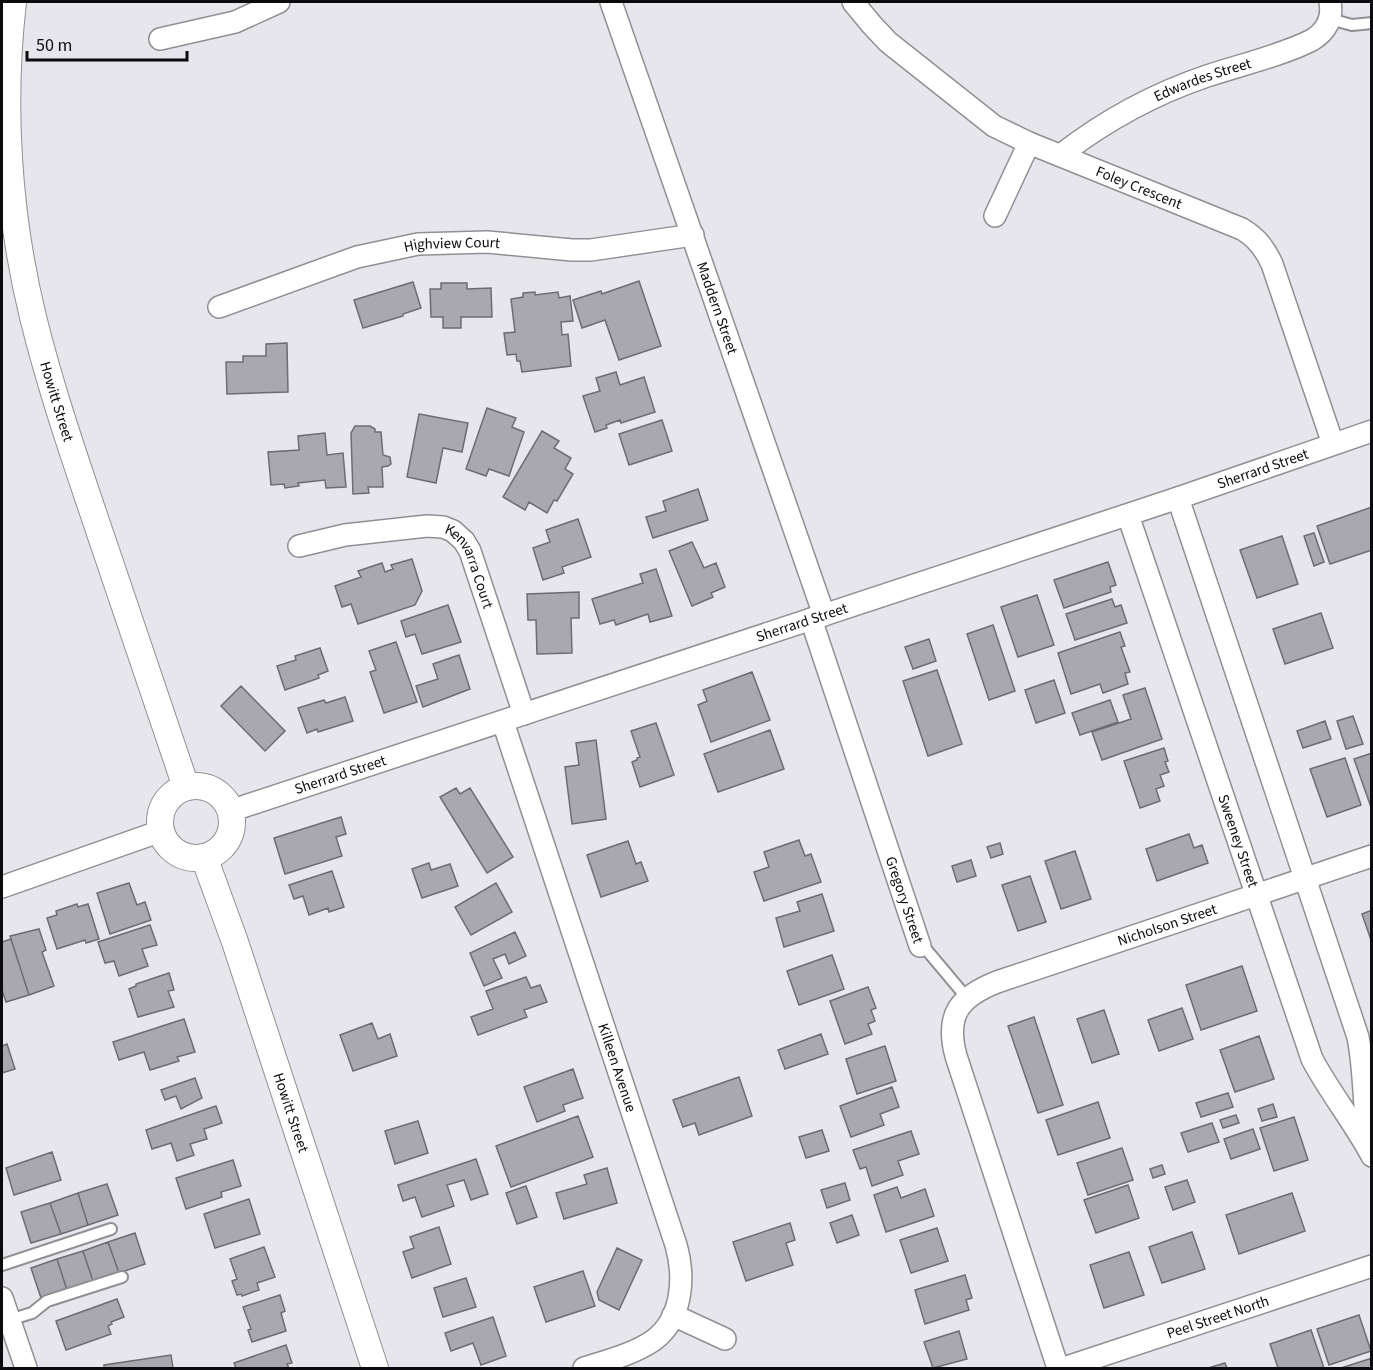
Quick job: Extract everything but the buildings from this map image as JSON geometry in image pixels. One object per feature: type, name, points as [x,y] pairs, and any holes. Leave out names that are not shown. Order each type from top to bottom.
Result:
[{"type":"street","name":"Howitt Street","points":[[14,2],[8,82],[9,159],[16,232],[32,316],[63,421],[186,787]]},
{"type":"street","points":[[160,39],[235,22],[279,2]]},
{"type":"street","name":"Maddern Street","points":[[611,2],[693,235],[818,617]]},
{"type":"street","name":"Foley Crescent","points":[[853,2],[888,42],[985,119],[1029,143],[1062,154],[1242,230],[1259,242],[1272,264],[1333,444]]},
{"type":"street","name":"Edwardes Street","points":[[1062,154],[1108,122],[1165,92],[1206,76],[1308,43],[1322,32],[1330,10]]},
{"type":"street","points":[[995,216],[1029,143]]},
{"type":"street","name":"Highview Court","points":[[219,306],[347,260],[418,244],[488,242],[591,250],[693,235]]},
{"type":"street","name":"Sherrard Street","points":[[230,811],[1178,498],[1371,431]]},
{"type":"street","name":"Sweeney Street","points":[[1178,498],[1359,1037],[1371,1155]]},
{"type":"street","name":"Sweeney Street","points":[[1128,514],[1312,1059],[1322,1078],[1351,1118],[1371,1155]]},
{"type":"street","name":"Kenvarra Court","points":[[299,546],[345,535],[427,526],[442,527],[457,534],[470,551],[524,714]]},
{"type":"street","name":"Gregory Street","points":[[818,617],[920,946]]},
{"type":"street","name":"Killeen Avenue","points":[[503,722],[681,1266],[681,1287],[673,1314],[659,1335],[647,1344],[625,1354],[584,1368]]},
{"type":"street","points":[[202,786],[212,790],[225,801],[230,811],[231,829],[227,840],[219,849],[204,857],[185,856],[175,851],[166,842],[161,831],[160,818],[163,806],[175,792],[186,787],[202,786]]},
{"type":"street","points":[[2,887],[161,831]]},
{"type":"street","name":"Nicholson Street","points":[[967,998],[980,989],[997,982],[1371,856]]},
{"type":"street","name":"Howitt Street","points":[[204,857],[235,942],[375,1368]]},
{"type":"street","points":[[967,998],[954,1014],[951,1029],[953,1046],[1058,1368]]},
{"type":"street","name":"Peel Street North","points":[[1064,1368],[1371,1266]]},
{"type":"street","points":[[2,1298],[26,1368]]},
{"type":"street","points":[[673,1314],[724,1339]]},
{"type":"lane","points":[[1330,10],[1352,25],[1371,23]]},
{"type":"lane","name":"Gregory Street","points":[[920,946],[925,948],[967,998]]},
{"type":"lane","points":[[2,1265],[111,1229]]},
{"type":"lane","points":[[9,1320],[32,1313],[47,1301],[122,1277]]}]
